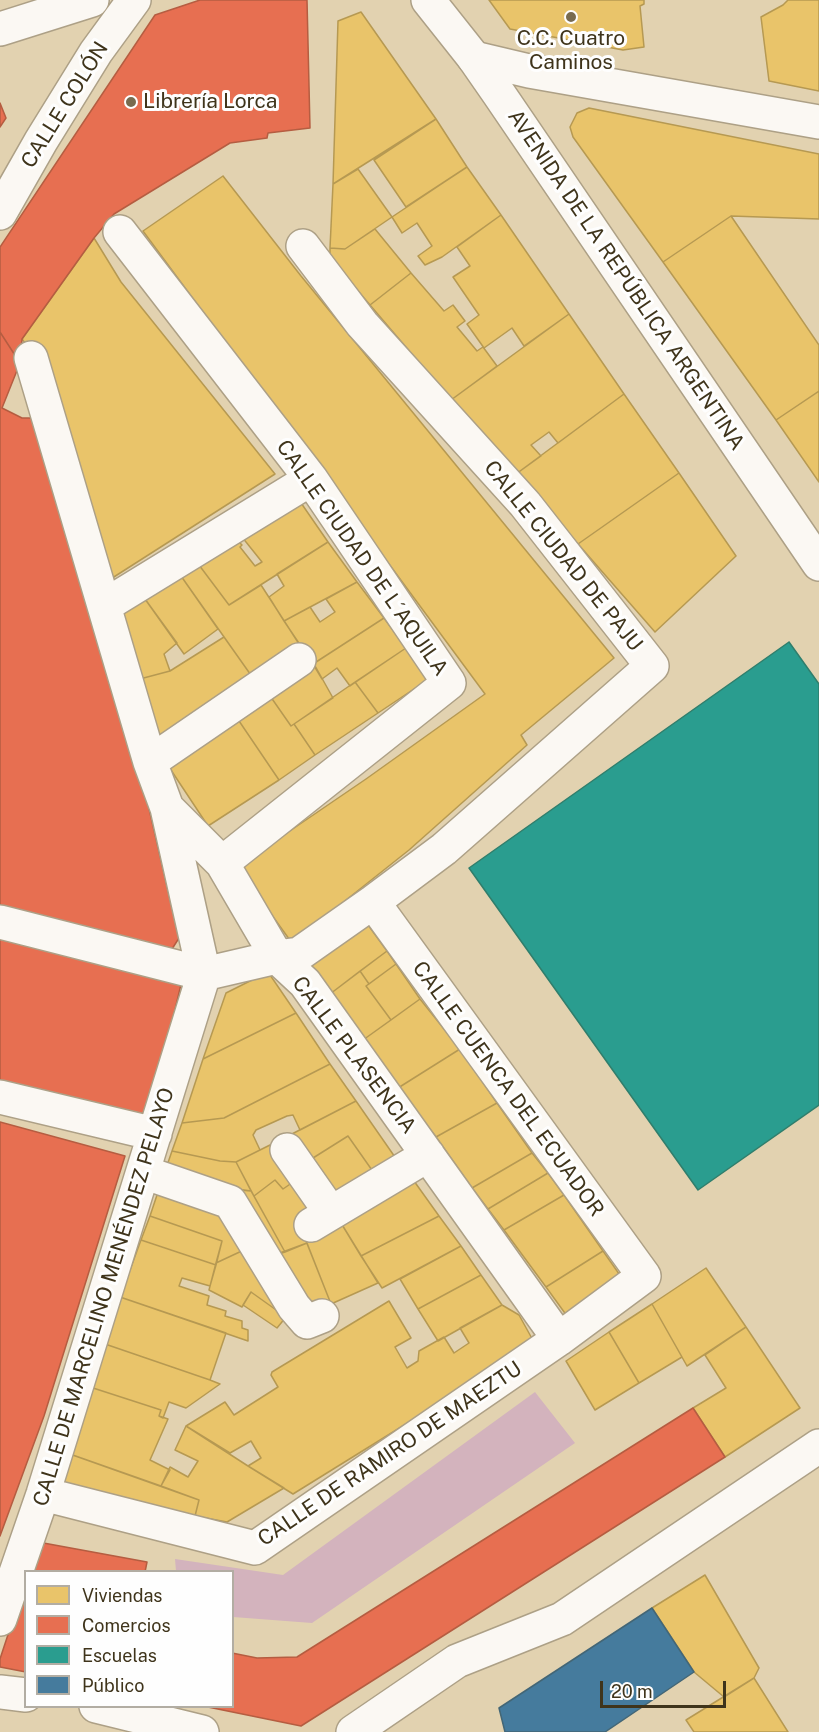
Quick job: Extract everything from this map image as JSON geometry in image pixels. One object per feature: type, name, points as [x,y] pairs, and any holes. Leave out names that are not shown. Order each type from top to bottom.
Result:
[{"type":"street","points":[[0,29],[92,0]]},
{"type":"street","name":"CALLE COLÓN","points":[[0,213],[96,52],[134,0]]},
{"type":"street","name":"AVENIDA DE LA REPÚBLICA ARGENTINA","points":[[428,0],[474,58],[819,564]]},
{"type":"street","points":[[474,58],[529,71],[819,122]]},
{"type":"street","name":"CALLE CIUDAD DE L´AQUILA","points":[[120,232],[311,479],[449,683],[222,863]]},
{"type":"street","name":"CALLE CIUDAD DE PAJU","points":[[277,957],[299,954],[444,849],[652,666],[525,504],[362,324],[303,246]]},
{"type":"street","name":"CALLE DE MARCELINO MENÉNDEZ PELAYO","points":[[0,1619],[43,1494],[204,974],[167,808],[150,762],[31,358]]},
{"type":"street","points":[[104,606],[311,479]]},
{"type":"street","points":[[150,762],[299,660]]},
{"type":"street","name":"CALLE DE MARCELINO MENÉNDEZ PELAYO","points":[[167,808],[222,863],[277,957]]},
{"type":"street","name":"CALLE CUENCA DEL ECUADOR","points":[[373,902],[644,1276]]},
{"type":"street","points":[[0,922],[204,974],[277,957]]},
{"type":"street","name":"CALLE PLASENCIA","points":[[277,957],[305,983],[559,1339]]},
{"type":"street","points":[[0,1096],[155,1134]]},
{"type":"street","name":"CALLE PLASENCIA","points":[[287,1150],[321,1219],[428,1155]]},
{"type":"street","points":[[143,1172],[230,1202],[294,1307],[307,1322],[322,1316]]},
{"type":"street","name":"CALLE DE RAMIRO DE MAEZTU","points":[[43,1494],[255,1548],[559,1339],[644,1276]]},
{"type":"street","points":[[353,1732],[457,1661],[562,1619],[819,1446]]},
{"type":"street","points":[[0,1692],[24,1695]]},
{"type":"street","points":[[100,1708],[202,1732]]},
{"type":"shaded area","points":[[535,1392],[575,1443],[312,1623],[234,1617],[234,1570],[176,1570],[175,1559],[283,1575]]},
{"type":"building: Viviendas","name":"C.C. Cuatro Caminos","points":[[489,0],[644,0],[644,4],[640,6],[644,47],[623,50],[510,29]]},
{"type":"building: Viviendas","points":[[788,0],[819,0],[819,91],[769,81],[761,17]]},
{"type":"building: Viviendas","points":[[361,12],[436,119],[333,184],[338,21]]},
{"type":"building: Viviendas","points":[[589,108],[819,154],[819,219],[731,216],[663,262],[573,137],[570,127],[577,113]]},
{"type":"building: Viviendas","points":[[436,119],[467,167],[406,207],[374,160]]},
{"type":"building: Viviendas","points":[[467,167],[501,215],[442,257],[425,265],[418,256],[432,246],[417,223],[402,233],[392,217]]},
{"type":"building: Viviendas","points":[[358,169],[392,217],[345,249],[330,248],[333,184]]},
{"type":"building: Viviendas","points":[[223,176],[301,276],[614,658],[521,735],[527,745],[409,850],[292,943],[237,867],[485,694],[143,231]]},
{"type":"building: Viviendas","points":[[501,215],[569,314],[524,346],[512,328],[484,348],[467,324],[479,315],[453,277],[470,266],[457,247]]},
{"type":"building: Viviendas","points":[[731,216],[819,345],[819,391],[776,420],[663,262]]},
{"type":"building: Viviendas","points":[[375,229],[411,273],[370,305],[330,258],[330,248],[345,249]]},
{"type":"building: Viviendas","points":[[94,238],[121,282],[275,474],[106,582],[42,365],[22,339]]},
{"type":"building: Viviendas","points":[[411,273],[444,311],[453,305],[465,321],[457,327],[477,351],[483,347],[497,366],[451,400],[370,305]]},
{"type":"building: Viviendas","points":[[569,314],[624,394],[558,443],[549,432],[531,445],[541,456],[516,474],[451,400]]},
{"type":"building: Viviendas","points":[[819,391],[819,482],[776,420]]},
{"type":"building: Viviendas","points":[[624,394],[679,473],[578,544],[516,474]]},
{"type":"building: Viviendas","points":[[679,473],[736,556],[655,632],[578,544]]},
{"type":"building: Viviendas","points":[[299,500],[328,542],[229,605],[199,565],[237,540],[255,566],[262,562],[242,537]]},
{"type":"building: Viviendas","points":[[328,542],[357,582],[284,621],[269,597],[284,586],[277,574]]},
{"type":"building: Viviendas","points":[[199,565],[229,605],[261,585],[301,647],[253,678],[181,576]]},
{"type":"building: Viviendas","points":[[181,576],[218,629],[184,654],[145,599]]},
{"type":"building: Viviendas","points":[[357,582],[384,618],[313,664],[284,621],[310,607],[320,622],[335,612],[326,599]]},
{"type":"building: Viviendas","points":[[145,599],[177,643],[164,654],[170,671],[136,680],[117,618]]},
{"type":"building: Viviendas","points":[[384,618],[406,648],[350,686],[337,668],[322,679],[313,664]]},
{"type":"building: Viviendas","points":[[224,637],[253,678],[158,748],[136,680],[170,671]]},
{"type":"building: Viviendas","points":[[406,648],[429,679],[378,713],[355,682]]},
{"type":"building: Viviendas","points":[[314,664],[333,698],[291,726],[268,693]]},
{"type":"building: Viviendas","points":[[355,682],[378,713],[315,755],[294,724]]},
{"type":"building: Viviendas","points":[[268,693],[291,726],[294,724],[315,755],[279,780],[235,715]]},
{"type":"building: Viviendas","points":[[235,715],[279,780],[208,826],[165,761]]},
{"type":"building: Viviendas","points":[[363,918],[387,951],[330,994],[306,962]]},
{"type":"building: Viviendas","points":[[387,951],[396,964],[369,984],[360,971]]},
{"type":"building: Viviendas","points":[[396,964],[420,999],[391,1020],[366,986]]},
{"type":"building: Viviendas","points":[[360,971],[369,984],[366,986],[391,1020],[363,1040],[330,994]]},
{"type":"building: Viviendas","points":[[268,972],[296,1013],[203,1059],[226,993]]},
{"type":"building: Viviendas","points":[[420,999],[460,1049],[398,1088],[363,1040]]},
{"type":"building: Viviendas","points":[[296,1013],[330,1064],[224,1118],[182,1123],[203,1059]]},
{"type":"building: Viviendas","points":[[460,1049],[497,1103],[436,1137],[398,1088]]},
{"type":"building: Viviendas","points":[[330,1064],[356,1101],[300,1130],[293,1115],[256,1130],[253,1135],[260,1150],[236,1162],[172,1151],[182,1123],[224,1118]]},
{"type":"building: Viviendas","points":[[356,1101],[397,1160],[374,1173],[348,1136],[313,1158],[288,1136]]},
{"type":"building: Viviendas","points":[[497,1103],[532,1153],[472,1188],[436,1137]]},
{"type":"building: Viviendas","points":[[348,1136],[374,1173],[337,1193],[313,1158]]},
{"type":"building: Viviendas","points":[[270,1145],[280,1162],[299,1178],[283,1189],[275,1180],[254,1196],[236,1162]]},
{"type":"building: Viviendas","points":[[172,1151],[236,1162],[251,1191],[161,1183]]},
{"type":"building: Viviendas","points":[[532,1153],[548,1173],[488,1209],[472,1188]]},
{"type":"building: Viviendas","points":[[548,1173],[564,1195],[504,1230],[488,1209]]},
{"type":"building: Viviendas","points":[[299,1178],[317,1208],[297,1219],[307,1243],[285,1252],[254,1196],[275,1180],[283,1189]]},
{"type":"building: Viviendas","points":[[414,1181],[439,1216],[361,1256],[341,1223]]},
{"type":"building: Viviendas","points":[[161,1183],[229,1210],[246,1249],[216,1263],[222,1241],[150,1216]]},
{"type":"building: Viviendas","points":[[237,1189],[251,1191],[285,1252],[269,1257]]},
{"type":"building: Viviendas","points":[[564,1195],[603,1251],[546,1287],[504,1230]]},
{"type":"building: Viviendas","points":[[150,1216],[222,1241],[216,1265],[141,1240]]},
{"type":"building: Viviendas","points":[[439,1216],[461,1246],[382,1288],[361,1256]]},
{"type":"building: Viviendas","points":[[341,1223],[378,1283],[331,1304],[306,1241]]},
{"type":"building: Viviendas","points":[[141,1240],[216,1265],[210,1286],[182,1278],[179,1286],[209,1296],[207,1305],[226,1311],[225,1316],[242,1321],[242,1328],[248,1330],[248,1341],[120,1297]]},
{"type":"building: Viviendas","points":[[307,1243],[331,1304],[302,1314],[269,1257]]},
{"type":"building: Viviendas","points":[[461,1246],[481,1275],[418,1309],[400,1279]]},
{"type":"building: Viviendas","points":[[246,1249],[293,1322],[251,1292],[242,1307],[209,1290],[216,1263]]},
{"type":"building: Viviendas","points":[[603,1251],[624,1281],[567,1316],[546,1287]]},
{"type":"building: Viviendas","points":[[706,1268],[746,1327],[687,1366],[652,1304]]},
{"type":"building: Viviendas","points":[[481,1275],[502,1305],[438,1341],[418,1309]]},
{"type":"building: Viviendas","points":[[251,1292],[286,1317],[277,1328],[243,1305]]},
{"type":"building: Viviendas","points":[[120,1297],[226,1333],[210,1380],[105,1344]]},
{"type":"building: Viviendas","points":[[389,1301],[411,1338],[395,1347],[407,1368],[418,1361],[419,1351],[444,1337],[454,1353],[469,1343],[460,1328],[502,1305],[519,1315],[535,1344],[293,1494],[248,1466],[261,1458],[251,1441],[230,1453],[186,1426],[225,1402],[234,1415],[278,1387],[271,1375],[272,1372]]},
{"type":"building: Viviendas","points":[[652,1304],[682,1357],[639,1383],[609,1332]]},
{"type":"building: Viviendas","points":[[746,1327],[800,1408],[725,1457],[693,1408],[726,1388],[705,1355]]},
{"type":"building: Viviendas","points":[[609,1332],[639,1383],[595,1410],[566,1361]]},
{"type":"building: Viviendas","points":[[105,1344],[220,1384],[186,1408],[169,1402],[163,1418],[159,1416],[161,1410],[90,1387]]},
{"type":"building: Viviendas","points":[[90,1387],[161,1410],[159,1416],[168,1419],[150,1460],[170,1470],[161,1486],[67,1453]]},
{"type":"building: Viviendas","points":[[186,1426],[284,1488],[227,1522],[195,1516],[199,1500],[161,1486],[170,1467],[188,1477],[198,1461],[175,1450]]},
{"type":"building: Viviendas","points":[[67,1453],[199,1500],[195,1516],[56,1488]]},
{"type":"building: Viviendas","points":[[705,1575],[759,1668],[754,1678],[724,1697],[694,1672],[652,1608]]},
{"type":"building: Viviendas","points":[[754,1678],[788,1732],[694,1732],[686,1720]]},
{"type":"building: Comercios","points":[[200,0],[307,0],[310,128],[268,133],[267,138],[230,143],[114,214],[94,238],[22,339],[20,363],[0,332],[0,247],[155,15]]},
{"type":"building: Comercios","points":[[0,103],[6,118],[0,127]]},
{"type":"building: Comercios","points":[[0,332],[20,363],[2,408],[22,418],[38,418],[110,640],[179,938],[172,949],[0,913]]},
{"type":"building: Comercios","points":[[0,935],[182,980],[149,1121],[0,1084]]},
{"type":"building: Comercios","points":[[0,1122],[125,1156],[44,1416],[0,1536]]},
{"type":"building: Comercios","points":[[693,1408],[725,1457],[301,1726],[213,1708],[234,1708],[234,1653],[257,1658],[297,1657]]},
{"type":"building: Comercios","points":[[38,1542],[147,1562],[145,1570],[29,1570]]},
{"type":"building: Comercios","points":[[24,1586],[24,1672],[0,1667],[0,1659]]},
{"type":"building: Escuelas","points":[[789,642],[819,684],[819,1105],[698,1190],[469,868]]},
{"type":"building: Público","points":[[652,1608],[694,1672],[605,1732],[505,1732],[499,1708]]},
{"type":"place","name":"C.C. Cuatro Caminos","points":[[571,17]]},
{"type":"place","name":"Librería Lorca","points":[[131,102]]}]
